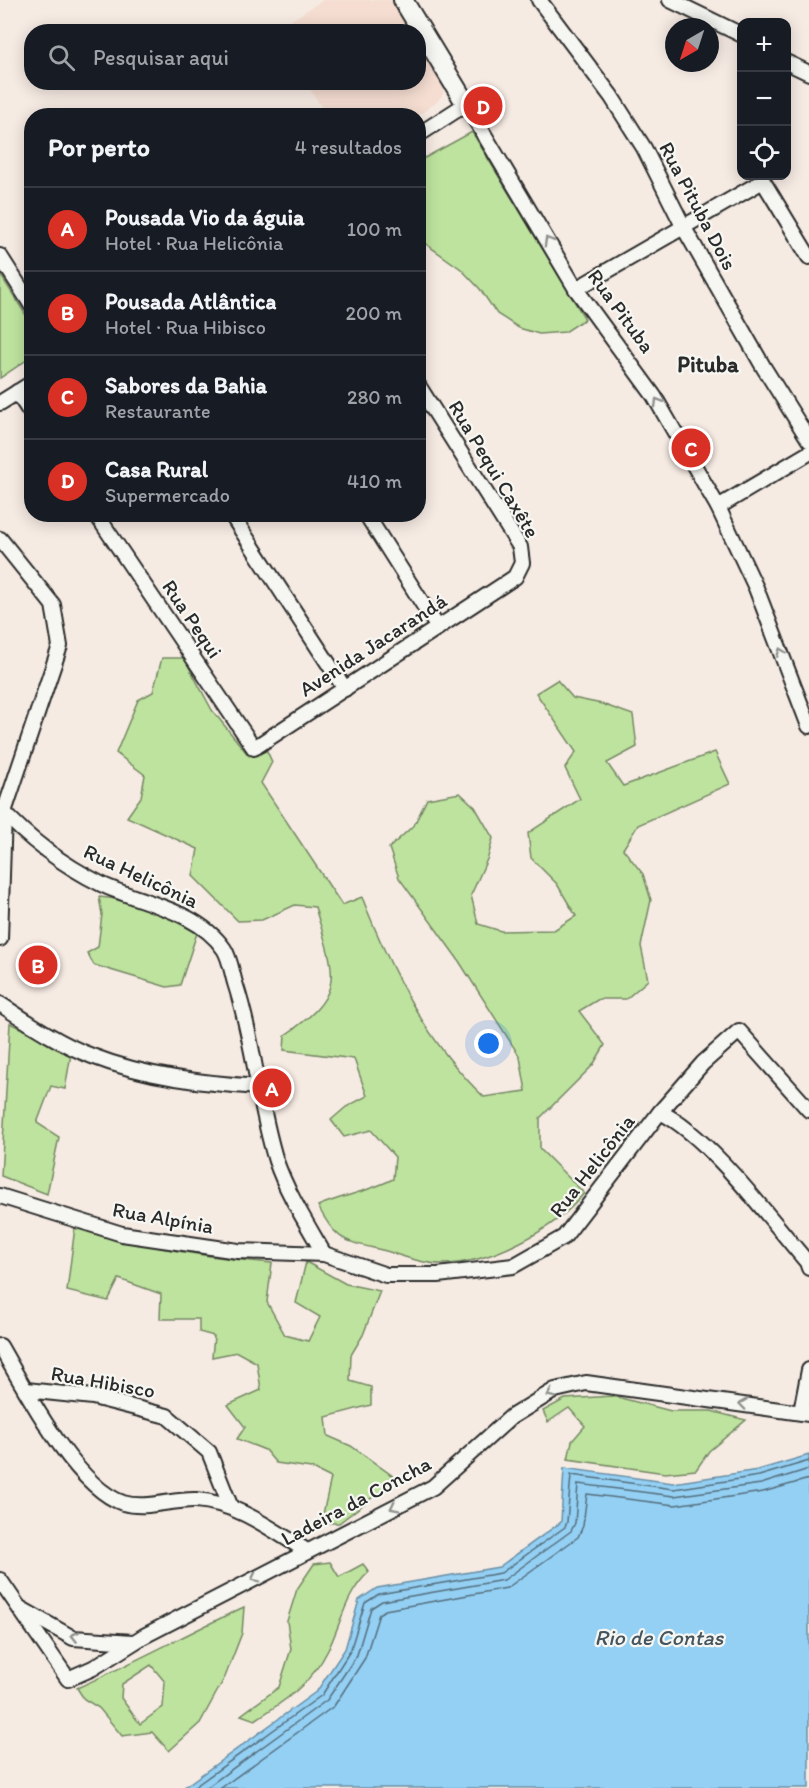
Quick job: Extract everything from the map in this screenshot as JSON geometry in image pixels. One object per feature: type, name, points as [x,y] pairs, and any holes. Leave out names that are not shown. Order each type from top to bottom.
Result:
[{"type":"street","name":"Rua Pituba","points":[[403,0],[418,24]]},
{"type":"street","name":"Rua Pituba Dois","points":[[539,0],[644,148],[684,228],[764,368],[809,440]]},
{"type":"street","points":[[670,0],[737,33]]},
{"type":"street","name":"Rua Pituba","points":[[426,38],[576,289],[654,396],[718,507],[756,588],[809,726]]},
{"type":"street","points":[[791,64],[809,73]]},
{"type":"street","points":[[426,130],[466,104]]},
{"type":"street","points":[[576,289],[763,181],[809,257]]},
{"type":"street","points":[[0,256],[24,294]]},
{"type":"street","points":[[0,403],[24,388]]},
{"type":"street","points":[[17,392],[24,403]]},
{"type":"street","name":"Rua Pequi Caxête","points":[[426,398],[520,547],[522,563],[515,577]]},
{"type":"street","points":[[718,507],[809,453]]},
{"type":"street","name":"Rua Pequi","points":[[101,522],[254,748]]},
{"type":"street","points":[[236,522],[345,689]]},
{"type":"street","points":[[371,522],[438,628]]},
{"type":"street","points":[[0,538],[52,604],[60,646],[2,810],[0,939]]},
{"type":"street","name":"Avenida Jacarandá","points":[[254,748],[515,577]]},
{"type":"street","name":"Rua Helicônia","points":[[2,810],[26,835],[71,868],[103,885],[177,914],[208,932],[224,950],[242,1004],[276,1161],[292,1196],[324,1254],[386,1275],[438,1275],[513,1266],[564,1237],[660,1112],[703,1063],[739,1031],[809,1110]]},
{"type":"street","points":[[0,1004],[32,1026],[91,1056],[142,1072],[188,1082],[259,1087]]},
{"type":"street","points":[[660,1112],[676,1120],[725,1166],[808,1263]]},
{"type":"street","name":"Rua Alpínia","points":[[0,1196],[122,1234],[238,1251],[324,1254]]},
{"type":"street","name":"Rua Hibisco","points":[[0,1346],[62,1448],[95,1487],[123,1503],[152,1504],[195,1500],[230,1505],[307,1551]]},
{"type":"street","points":[[805,1413],[809,1370]]},
{"type":"street","name":"Ladeira da Concha","points":[[17,1606],[68,1679],[93,1668],[133,1642],[433,1487],[511,1417],[555,1390],[586,1383],[805,1413]]},
{"type":"street","name":"Rua Hibisco","points":[[26,1390],[93,1397],[167,1416],[209,1452],[230,1505]]},
{"type":"street","points":[[0,1580],[17,1606],[73,1638],[133,1642]]},
{"type":"shaded area","points":[[323,0],[393,0],[408,24],[285,24]]},
{"type":"shaded area","points":[[426,54],[444,84],[443,94],[426,110],[426,108],[322,108],[310,90],[426,90]]},
{"type":"green space","points":[[472,132],[585,319],[565,332],[539,334],[519,328],[497,314],[480,289],[461,269],[426,244],[426,157]]},
{"type":"green space","points":[[0,274],[24,312],[24,362],[0,378]]},
{"type":"green space","points":[[162,658],[184,658],[212,710],[249,756],[267,751],[272,762],[261,783],[342,905],[362,897],[385,951],[412,1004],[445,1053],[484,1097],[526,1091],[520,1057],[457,958],[399,878],[389,848],[414,825],[427,799],[460,793],[475,807],[493,838],[488,857],[471,895],[478,924],[501,931],[554,930],[576,916],[557,884],[531,858],[528,833],[580,799],[565,768],[576,752],[536,693],[557,680],[573,698],[602,704],[633,715],[637,747],[607,763],[623,786],[715,752],[730,784],[638,825],[623,849],[643,874],[651,900],[641,946],[648,980],[626,999],[599,999],[579,1011],[605,1045],[593,1065],[540,1118],[540,1149],[584,1193],[572,1207],[539,1232],[499,1252],[478,1259],[459,1263],[433,1264],[352,1242],[344,1239],[331,1228],[318,1206],[393,1179],[395,1157],[371,1130],[344,1137],[331,1120],[346,1107],[367,1096],[354,1059],[284,1050],[285,1035],[319,1006],[328,993],[331,980],[331,965],[315,907],[295,905],[262,920],[238,921],[193,876],[198,849],[127,817],[141,797],[145,775],[116,753],[138,700],[153,692]]},
{"type":"green space","points":[[99,897],[137,905],[197,933],[180,985],[167,987],[94,965],[87,953],[98,947],[102,914]]},
{"type":"green space","points":[[10,1023],[71,1054],[65,1089],[51,1086],[37,1123],[59,1137],[47,1194],[1,1176]]},
{"type":"green space","points":[[75,1227],[173,1250],[272,1263],[267,1302],[285,1335],[308,1341],[320,1317],[296,1303],[306,1262],[346,1284],[380,1291],[363,1335],[351,1355],[350,1381],[371,1387],[371,1405],[326,1417],[328,1436],[351,1446],[401,1482],[373,1497],[339,1523],[321,1523],[331,1478],[311,1468],[276,1463],[265,1450],[237,1439],[245,1427],[228,1405],[261,1390],[257,1363],[237,1352],[212,1357],[214,1336],[199,1332],[199,1319],[160,1319],[161,1294],[119,1279],[108,1301],[67,1291]]},
{"type":"green space","points":[[613,1396],[671,1411],[711,1411],[746,1420],[709,1451],[696,1470],[665,1473],[568,1459],[572,1441],[585,1426],[569,1408],[548,1422],[543,1411],[565,1399]]},
{"type":"green space","points":[[330,1562],[339,1577],[363,1564],[369,1572],[349,1599],[322,1662],[306,1682],[266,1713],[255,1720],[241,1715],[279,1687],[291,1649],[287,1621],[297,1589],[314,1564]]},
{"type":"green space","points":[[244,1607],[242,1633],[225,1677],[200,1723],[169,1751],[152,1732],[122,1736],[99,1708],[84,1699],[77,1688],[119,1668]],"holes":[[[151,1665],[165,1682],[163,1707],[140,1724],[121,1698],[122,1684]]]},
{"type":"water","name":"Rio de Contas","points":[[809,1455],[809,1788],[183,1788],[317,1691],[345,1649],[359,1600],[377,1588],[499,1567],[561,1522],[564,1468],[673,1483],[758,1470]]},
{"type":"place","name":"Casa Rural","points":[[483,106]]},
{"type":"place","name":"Sabores da Bahia","points":[[691,448]]},
{"type":"place","name":"Pousada Atlântica","points":[[38,965]]},
{"type":"place","name":"Pousada Vio da águia","points":[[272,1088]]},
{"type":"district","name":"Pituba","points":[[708,364]]}]
